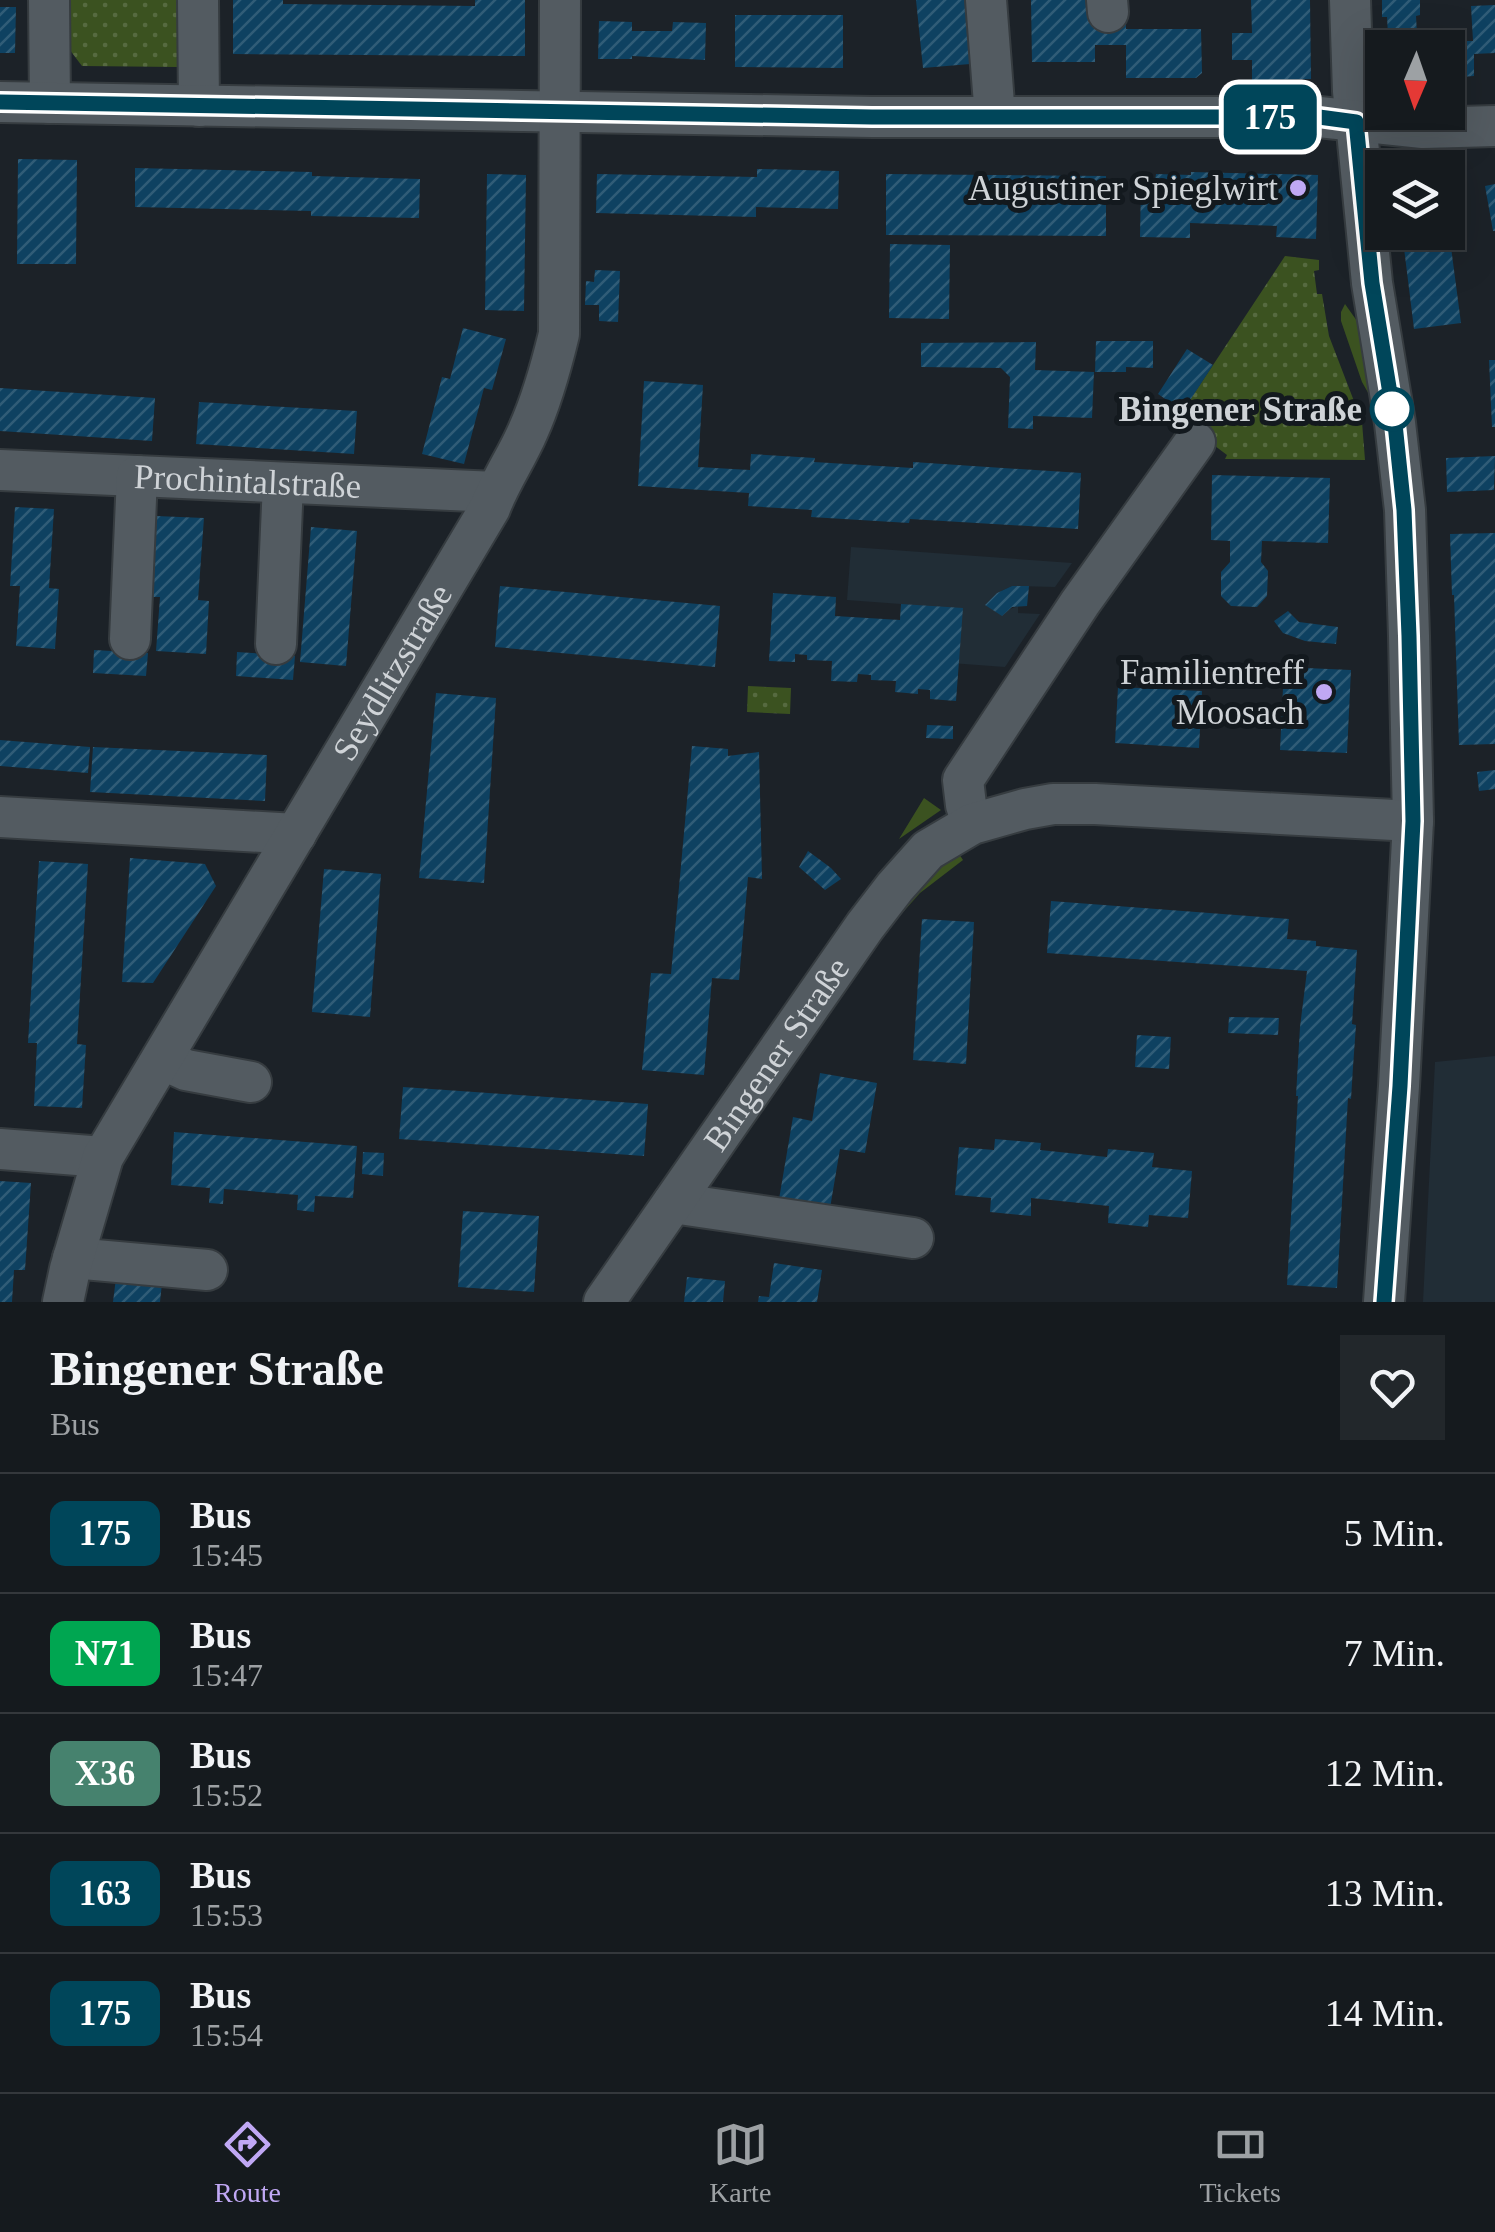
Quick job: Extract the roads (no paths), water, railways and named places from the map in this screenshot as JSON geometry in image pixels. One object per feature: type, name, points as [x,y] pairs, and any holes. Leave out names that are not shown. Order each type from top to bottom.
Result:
[{"type":"street","points":[[49,0],[50,103]]},
{"type":"street","points":[[198,0],[199,106]]},
{"type":"street","name":"Seydlitzstraße","points":[[63,1302],[103,1157],[490,508],[531,425],[559,334],[560,0]]},
{"type":"street","points":[[986,0],[995,117]]},
{"type":"street","points":[[1350,0],[1352,91],[1372,283],[1395,424],[1404,510],[1413,821],[1384,1302]]},
{"type":"street","points":[[0,102],[861,117],[1304,117],[1423,128],[1495,126]]},
{"type":"street","points":[[972,824],[963,780],[1080,603],[1195,442]]},
{"type":"street","name":"Prochintalstraße","points":[[0,470],[496,492]]},
{"type":"street","points":[[130,639],[137,476]]},
{"type":"street","points":[[276,644],[283,483]]},
{"type":"street","name":"Bingener Straße","points":[[604,1302],[895,886],[928,850],[972,824],[1053,804],[1413,821]]},
{"type":"street","points":[[0,816],[296,834]]},
{"type":"street","points":[[162,1059],[186,1070],[251,1082]]},
{"type":"street","points":[[0,1149],[103,1157]]},
{"type":"street","points":[[673,1203],[913,1238]]},
{"type":"street","points":[[73,1258],[206,1270]]},
{"type":"place","name":"Augustiner Spieglwirt","points":[[1298,188]]},
{"type":"place","name":"Bingener Straße","points":[[1392,409]]},
{"type":"place","name":"Familientreff Moosach","points":[[1324,692]]}]
